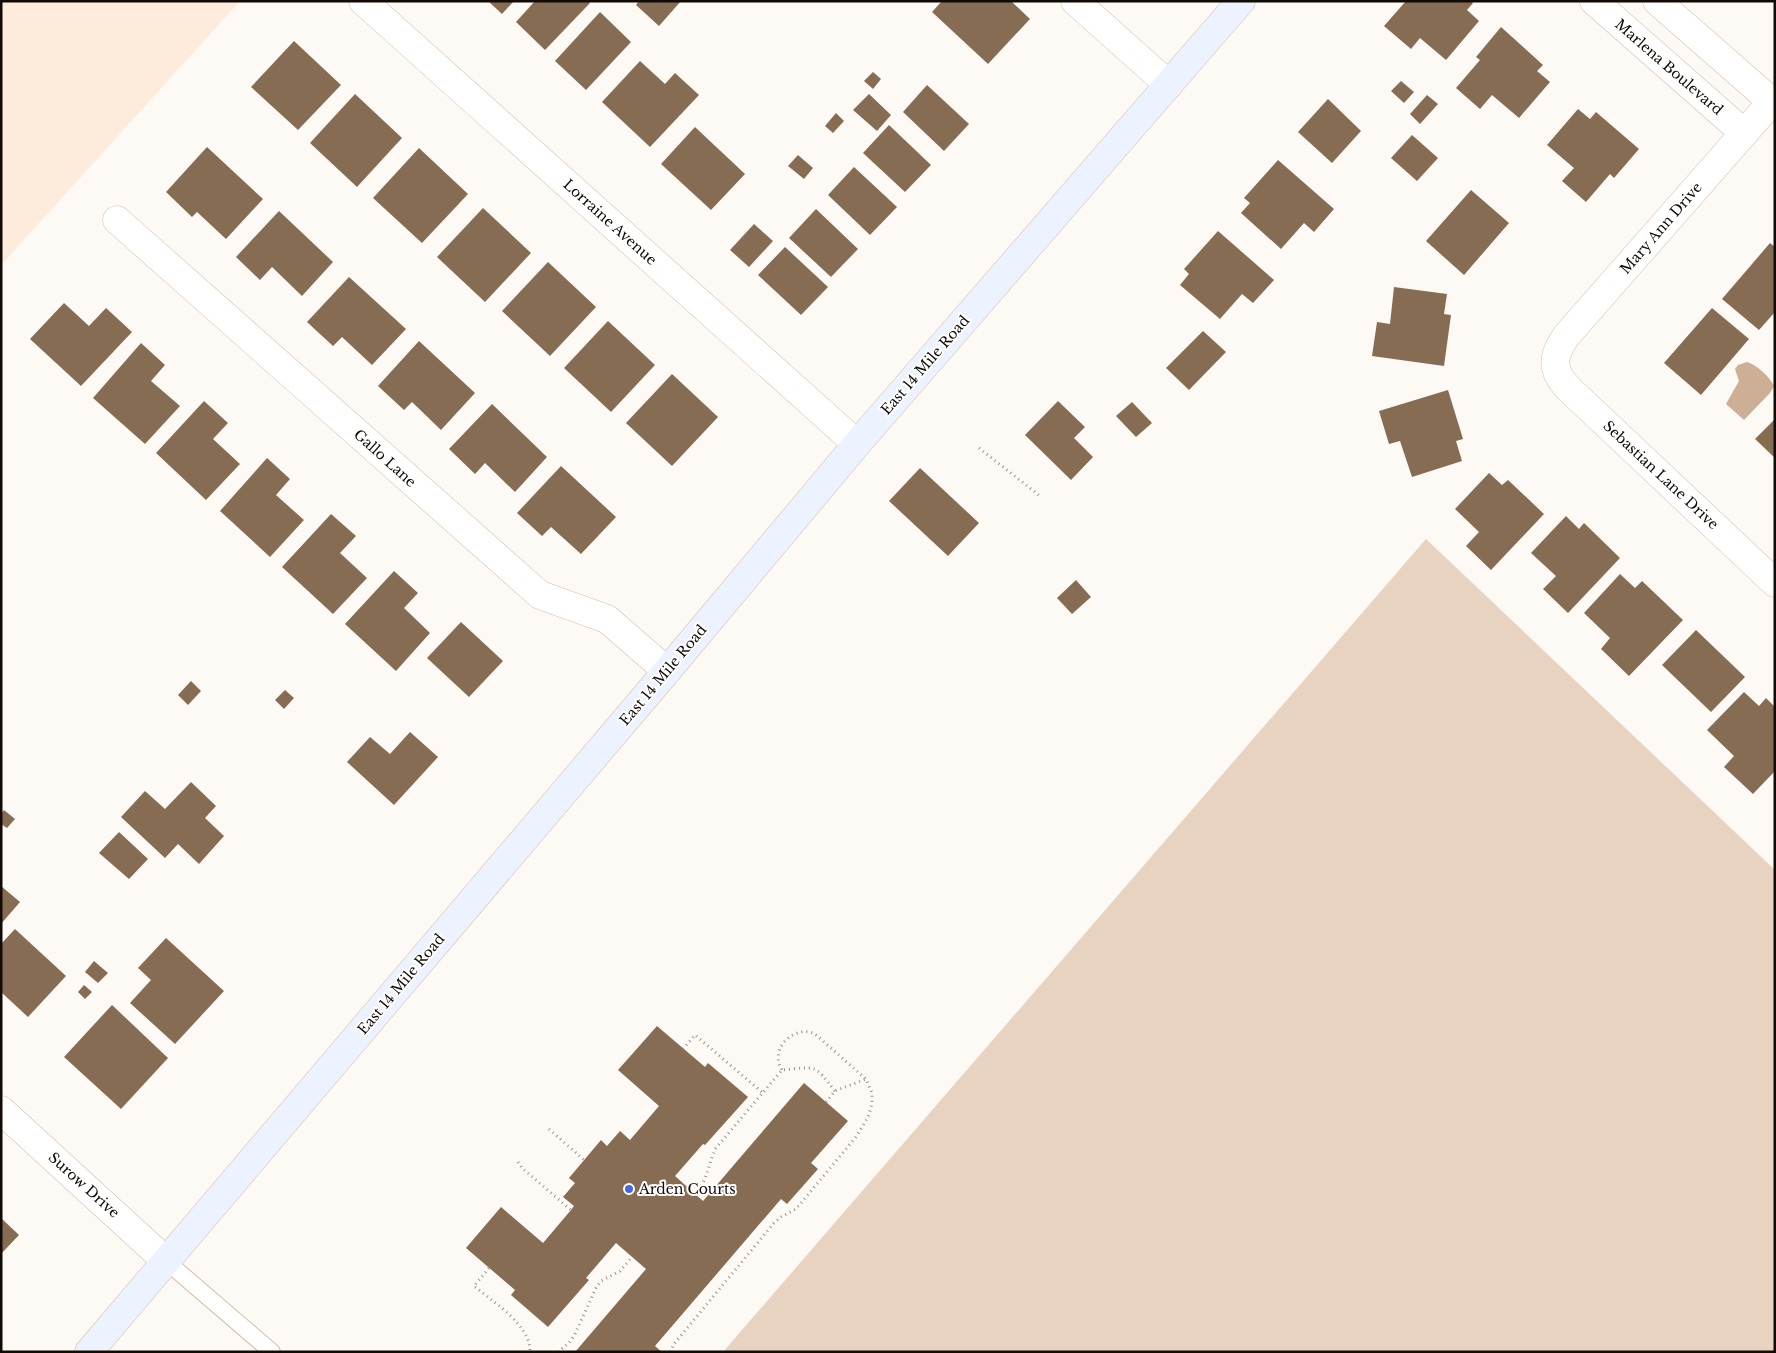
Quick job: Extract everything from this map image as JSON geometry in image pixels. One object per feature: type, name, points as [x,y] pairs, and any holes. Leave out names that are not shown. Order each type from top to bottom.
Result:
[{"type":"main road","name":"East 14 Mile Road","points":[[90,1352],[857,444],[1241,1]]},
{"type":"street","name":"Lorraine Avenue","points":[[363,1],[857,444]]},
{"type":"street","points":[[1075,1],[1170,84]]},
{"type":"street","name":"Marlena Boulevard","points":[[1594,1],[1744,133]]},
{"type":"street","points":[[1657,1],[1773,100]]},
{"type":"street","name":"Mary Ann Drive","points":[[1555,363],[1560,345],[1566,336],[1773,100]]},
{"type":"street","name":"Gallo Lane","points":[[117,220],[540,595],[607,619],[667,671]]},
{"type":"street","name":"Sebastian Lane Drive","points":[[1555,363],[1557,373],[1570,390],[1775,583]]},
{"type":"street","name":"Surow Drive","points":[[1,1110],[166,1261]]},
{"type":"lane","points":[[166,1261],[272,1352]]},
{"type":"path","points":[[980,448],[1040,496]]},
{"type":"path","points":[[670,1352],[674,1344],[774,1224],[781,1217],[796,1209],[856,1137],[868,1117],[872,1104],[872,1093],[866,1079],[815,1034],[809,1031],[792,1036],[779,1049],[778,1064],[782,1070]]},
{"type":"path","points":[[683,1049],[695,1035],[763,1093]]},
{"type":"path","points":[[695,1194],[703,1185],[716,1148],[782,1070],[813,1068],[822,1074],[835,1091]]},
{"type":"path","points":[[826,1102],[835,1091],[866,1079]]},
{"type":"path","points":[[549,1129],[584,1160]]},
{"type":"path","points":[[518,1162],[522,1168],[571,1210]]},
{"type":"path","points":[[558,1352],[574,1336],[596,1288],[620,1271],[632,1257]]},
{"type":"path","points":[[490,1268],[474,1286],[519,1324],[526,1334],[530,1345],[530,1352]]},
{"type":"shaded area","points":[[1,1],[240,1],[1,265]]},
{"type":"shaded area","points":[[1747,362],[1763,372],[1774,386],[1770,393],[1744,420],[1726,404],[1739,381],[1735,369],[1738,365]]},
{"type":"shaded area","points":[[1426,539],[1775,870],[1775,1352],[723,1352]]},
{"type":"building","points":[[488,1],[514,1],[502,14]]},
{"type":"building","points":[[535,1],[588,1],[590,3],[545,50],[516,22]]},
{"type":"building","points":[[639,1],[681,1],[659,26],[636,5]]},
{"type":"building","points":[[942,1],[1011,1],[1030,19],[988,64],[932,12]]},
{"type":"building","points":[[1406,1],[1470,1],[1473,3],[1467,10],[1479,21],[1446,60],[1420,38],[1411,49],[1384,26]]},
{"type":"building","points":[[600,12],[631,42],[586,90],[555,61]]},
{"type":"building","points":[[1501,27],[1543,65],[1537,71],[1550,82],[1519,118],[1492,95],[1480,109],[1456,88],[1480,60],[1476,57]]},
{"type":"building","points":[[294,41],[341,85],[298,130],[251,87]]},
{"type":"building","points":[[640,61],[665,84],[675,73],[699,95],[650,147],[602,102]]},
{"type":"building","points":[[873,72],[881,79],[873,89],[864,81]]},
{"type":"building","points":[[1401,81],[1414,92],[1404,103],[1391,91]]},
{"type":"building","points":[[927,85],[969,124],[944,151],[903,112]]},
{"type":"building","points":[[355,94],[402,138],[357,187],[310,143]]},
{"type":"building","points":[[869,94],[891,115],[877,131],[853,110]]},
{"type":"building","points":[[1427,95],[1438,104],[1420,124],[1410,114]]},
{"type":"building","points":[[1328,99],[1361,131],[1332,163],[1298,132]]},
{"type":"building","points":[[1578,109],[1590,119],[1596,112],[1639,149],[1614,178],[1610,174],[1586,202],[1562,181],[1574,168],[1547,145]]},
{"type":"building","points":[[836,113],[844,121],[833,133],[825,126]]},
{"type":"building","points":[[889,125],[931,165],[905,192],[863,153]]},
{"type":"building","points":[[695,127],[745,174],[711,210],[661,164]]},
{"type":"building","points":[[1412,135],[1438,158],[1417,181],[1391,158]]},
{"type":"building","points":[[207,147],[263,199],[226,239],[197,212],[192,217],[166,192]]},
{"type":"building","points":[[419,148],[468,194],[422,243],[373,198]]},
{"type":"building","points":[[798,155],[813,168],[804,179],[788,166]]},
{"type":"building","points":[[1278,160],[1334,209],[1314,232],[1304,223],[1281,249],[1241,213],[1250,203],[1244,198]]},
{"type":"building","points":[[854,167],[897,207],[870,235],[828,195]]},
{"type":"building","points":[[1471,190],[1509,223],[1464,275],[1426,241]]},
{"type":"building","points":[[483,208],[531,253],[485,302],[437,257]]},
{"type":"building","points":[[816,209],[858,249],[831,277],[789,238]]},
{"type":"building","points":[[279,211],[333,262],[302,296],[272,267],[260,280],[236,257]]},
{"type":"building","points":[[754,224],[773,241],[749,267],[730,250]]},
{"type":"building","points":[[1218,231],[1274,280],[1253,303],[1242,294],[1220,319],[1180,285],[1189,274],[1184,269]]},
{"type":"building","points":[[1770,243],[1775,247],[1775,312],[1759,330],[1722,299]]},
{"type":"building","points":[[785,247],[828,287],[801,315],[758,275]]},
{"type":"building","points":[[548,262],[596,307],[550,356],[502,311]]},
{"type":"building","points":[[349,277],[406,329],[372,365],[342,337],[333,346],[307,322]]},
{"type":"building","points":[[1394,287],[1447,294],[1444,314],[1451,315],[1444,366],[1372,356],[1377,322],[1390,324]]},
{"type":"building","points":[[64,303],[89,326],[106,308],[132,332],[81,386],[30,339]]},
{"type":"building","points":[[1712,308],[1749,339],[1701,395],[1664,363]]},
{"type":"building","points":[[608,321],[655,365],[611,412],[564,368]]},
{"type":"building","points":[[1203,331],[1226,352],[1189,390],[1166,368]]},
{"type":"building","points":[[419,341],[475,393],[441,430],[412,402],[404,410],[378,386]]},
{"type":"building","points":[[141,343],[165,365],[151,381],[180,406],[145,444],[93,398]]},
{"type":"building","points":[[672,374],[718,417],[672,466],[626,423]]},
{"type":"building","points":[[1448,390],[1463,439],[1456,441],[1462,461],[1412,477],[1400,441],[1389,444],[1379,411]]},
{"type":"building","points":[[204,401],[228,423],[213,439],[240,464],[206,500],[156,453]]},
{"type":"building","points":[[1058,401],[1085,427],[1074,438],[1093,457],[1071,480],[1025,435]]},
{"type":"building","points":[[1132,402],[1152,423],[1136,437],[1116,416]]},
{"type":"building","points":[[492,404],[547,457],[515,492],[485,463],[475,474],[449,449]]},
{"type":"building","points":[[1775,419],[1775,458],[1755,439]]},
{"type":"building","points":[[267,458],[290,479],[276,495],[304,520],[270,557],[220,511]]},
{"type":"building","points":[[561,466],[616,517],[581,554],[551,527],[542,536],[517,513]]},
{"type":"building","points":[[920,468],[979,523],[948,556],[889,501]]},
{"type":"building","points":[[1489,473],[1502,485],[1508,480],[1544,514],[1491,570],[1466,546],[1479,532],[1455,509]]},
{"type":"building","points":[[331,514],[356,536],[340,553],[367,578],[333,614],[282,567]]},
{"type":"building","points":[[1566,516],[1579,529],[1584,523],[1620,558],[1568,613],[1543,589],[1556,576],[1531,553]]},
{"type":"building","points":[[394,571],[418,593],[404,608],[430,633],[396,671],[345,624]]},
{"type":"building","points":[[1620,574],[1635,588],[1642,581],[1683,620],[1629,676],[1601,649],[1610,638],[1584,613]]},
{"type":"building","points":[[1076,580],[1091,597],[1072,614],[1057,598]]},
{"type":"building","points":[[461,622],[503,661],[469,697],[427,658]]},
{"type":"building","points":[[1696,630],[1745,677],[1711,712],[1662,665]]},
{"type":"building","points":[[191,681],[201,691],[188,705],[178,695]]},
{"type":"building","points":[[285,690],[294,698],[284,709],[275,700]]},
{"type":"building","points":[[1744,692],[1759,706],[1766,698],[1775,707],[1775,771],[1753,794],[1724,767],[1734,756],[1707,730]]},
{"type":"building","points":[[410,732],[438,757],[394,805],[347,762],[370,737],[390,754]]},
{"type":"building","points":[[191,782],[216,806],[205,818],[224,836],[199,864],[178,844],[165,858],[121,817],[145,791],[165,809]]},
{"type":"building","points":[[4,810],[15,819],[7,828],[1,824],[1,814]]},
{"type":"building","points":[[119,832],[148,859],[129,879],[99,853]]},
{"type":"building","points":[[1,886],[20,902],[1,924]]},
{"type":"building","points":[[15,929],[66,976],[28,1017],[1,992],[1,944]]},
{"type":"building","points":[[166,938],[224,991],[175,1044],[130,1003],[151,980],[138,968]]},
{"type":"building","points":[[94,961],[108,973],[98,983],[85,972]]},
{"type":"building","points":[[84,985],[92,992],[85,999],[78,992]]},
{"type":"building","points":[[112,1005],[168,1058],[121,1109],[64,1057]]},
{"type":"building","name":"Arden Courts","points":[[657,1026],[705,1067],[708,1063],[748,1097],[675,1176],[703,1201],[804,1083],[848,1121],[811,1163],[818,1169],[787,1204],[781,1199],[655,1346],[662,1352],[575,1352],[646,1269],[616,1243],[586,1278],[589,1280],[548,1327],[511,1295],[515,1290],[466,1248],[501,1207],[543,1243],[574,1206],[563,1197],[575,1183],[569,1178],[601,1140],[607,1146],[620,1131],[630,1140],[659,1106],[618,1070]]},
{"type":"building","points":[[1,1218],[19,1235],[1,1254]]},
{"type":"place","name":"Arden Courts","points":[[629,1189]]}]
